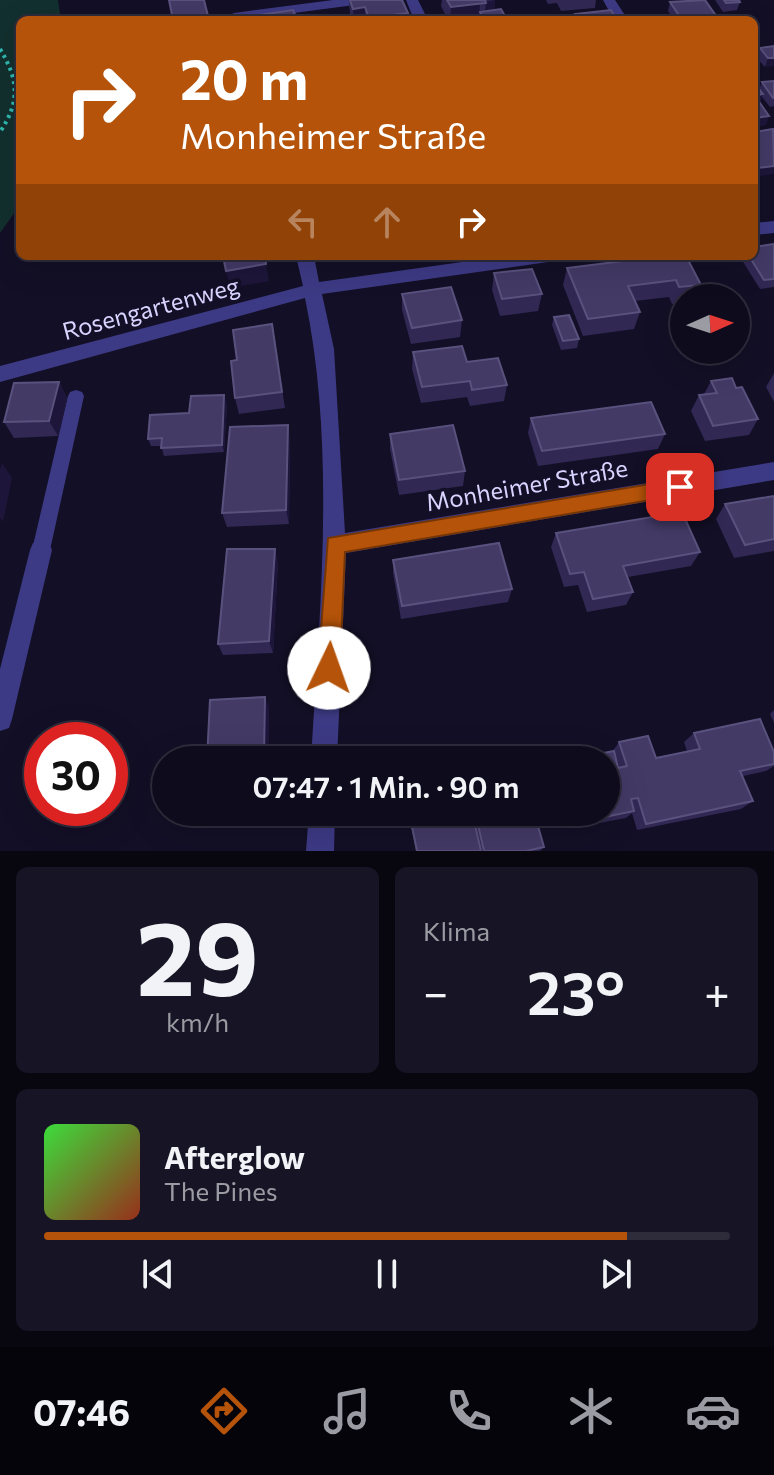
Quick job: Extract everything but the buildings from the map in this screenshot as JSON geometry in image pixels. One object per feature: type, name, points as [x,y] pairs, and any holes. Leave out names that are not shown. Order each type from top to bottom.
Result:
[{"type":"street","points":[[248,16],[362,0]]},
{"type":"street","points":[[306,260],[315,289],[325,349],[335,545],[325,746]]},
{"type":"street","name":"Rosengartenweg","points":[[0,374],[315,289],[506,260]]},
{"type":"street","name":"Monheimer Straße","points":[[335,545],[774,471]]},
{"type":"street","points":[[0,719],[41,550]]},
{"type":"street","points":[[320,851],[321,826]]},
{"type":"lane","points":[[41,550],[76,396]]},
{"type":"path","points":[[0,49],[16,79]]},
{"type":"path","points":[[0,132],[13,113],[16,95]]},
{"type":"green space","points":[[0,0],[58,0],[60,16],[16,16],[16,211],[0,233]]},
{"type":"route","points":[[329,668],[335,545],[680,487]]}]
